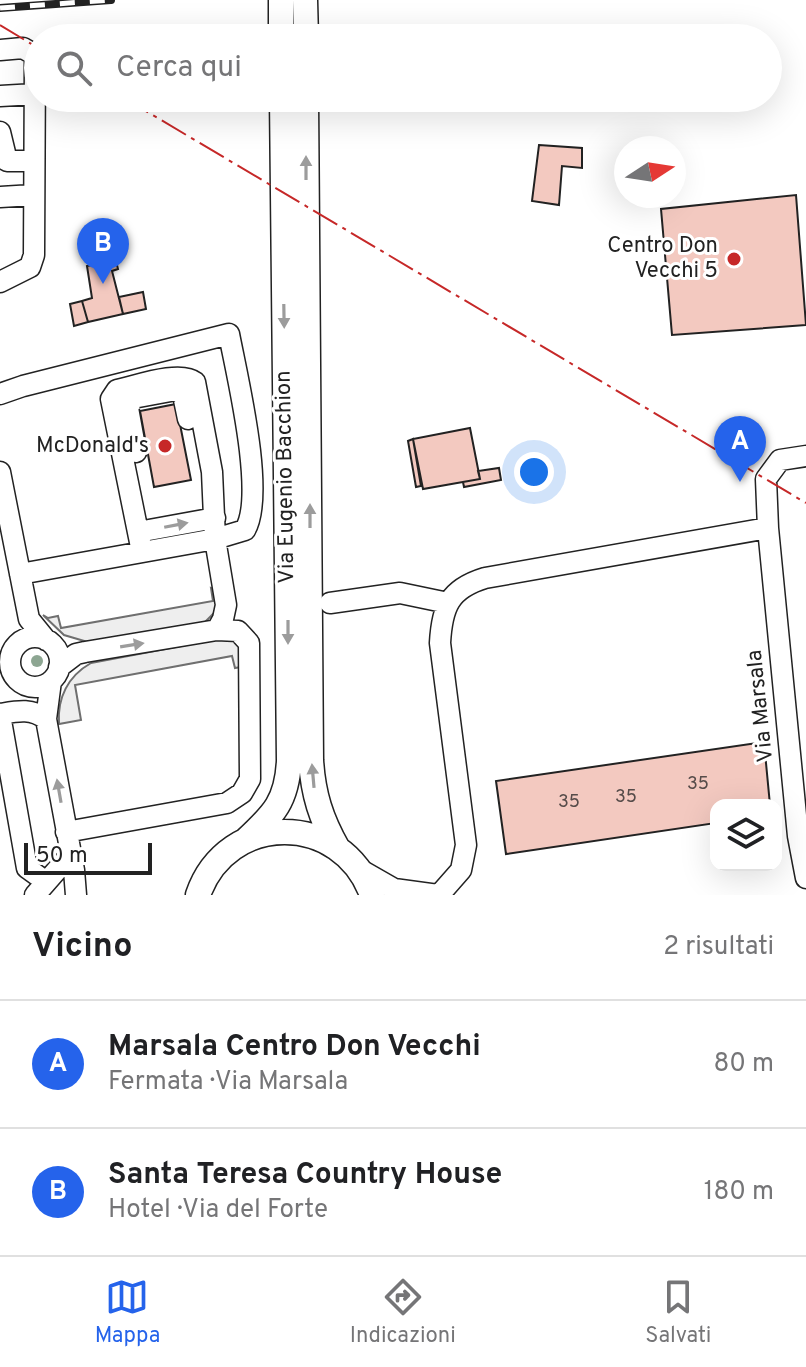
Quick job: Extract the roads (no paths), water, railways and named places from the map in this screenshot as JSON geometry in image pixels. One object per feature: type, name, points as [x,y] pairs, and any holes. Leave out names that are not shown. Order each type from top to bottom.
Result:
[{"type":"main road","points":[[281,0],[281,24]]},
{"type":"main road","points":[[305,0],[306,24]]},
{"type":"main road","name":"Via Eugenio Bacchion","points":[[283,112],[295,238],[311,760],[319,814],[338,849]]},
{"type":"main road","name":"Via Eugenio Bacchion","points":[[197,894],[218,861],[271,817],[279,806],[287,782],[295,238],[305,112]]},
{"type":"main road","points":[[246,840],[288,832],[309,835],[338,849],[359,869],[372,895]]},
{"type":"street","points":[[0,50],[24,49]]},
{"type":"street","points":[[0,96],[24,95]]},
{"type":"street","points":[[0,282],[30,267],[34,255],[35,112]]},
{"type":"street","points":[[0,132],[7,161],[34,161]]},
{"type":"street","points":[[0,197],[33,195]]},
{"type":"street","points":[[0,394],[229,334],[249,439],[251,511],[245,530],[215,539],[140,542]]},
{"type":"street","points":[[83,370],[103,378],[117,390]]},
{"type":"street","points":[[140,542],[111,399],[117,390],[189,377],[195,382],[212,472],[215,539],[226,605],[217,630]]},
{"type":"street","points":[[133,502],[139,467],[128,408],[133,398],[176,390],[183,395],[203,497],[215,516]]},
{"type":"street","name":"Via Marsala","points":[[806,456],[780,460],[766,479],[798,836],[806,878]]},
{"type":"street","points":[[0,472],[29,619],[58,652],[46,719],[76,895]]},
{"type":"street","points":[[20,574],[140,542],[215,516]]},
{"type":"street","points":[[359,869],[386,887],[438,895],[461,870],[466,845],[443,673],[441,630],[448,603],[462,587],[485,578],[768,528]]},
{"type":"street","points":[[330,603],[389,593],[448,603]]},
{"type":"street","points":[[411,595],[441,630]]},
{"type":"street","points":[[29,619],[12,652],[7,675],[28,686],[44,686],[68,659],[85,652],[217,630],[238,631],[249,643],[251,757],[250,779],[245,789],[227,803],[66,832]]},
{"type":"street","points":[[12,652],[38,638],[46,640]]},
{"type":"street","points":[[46,719],[36,712],[23,710],[0,715],[27,868],[40,888],[71,854]]},
{"type":"railway","points":[[0,8],[111,0]]},
{"type":"place","name":"Centro Don Vecchi 5","points":[[734,259]]},
{"type":"place","name":"Santa Teresa Country House","points":[[103,284]]},
{"type":"place","name":"McDonald's","points":[[165,446]]},
{"type":"place","name":"Marsala Centro Don Vecchi","points":[[740,482]]}]
